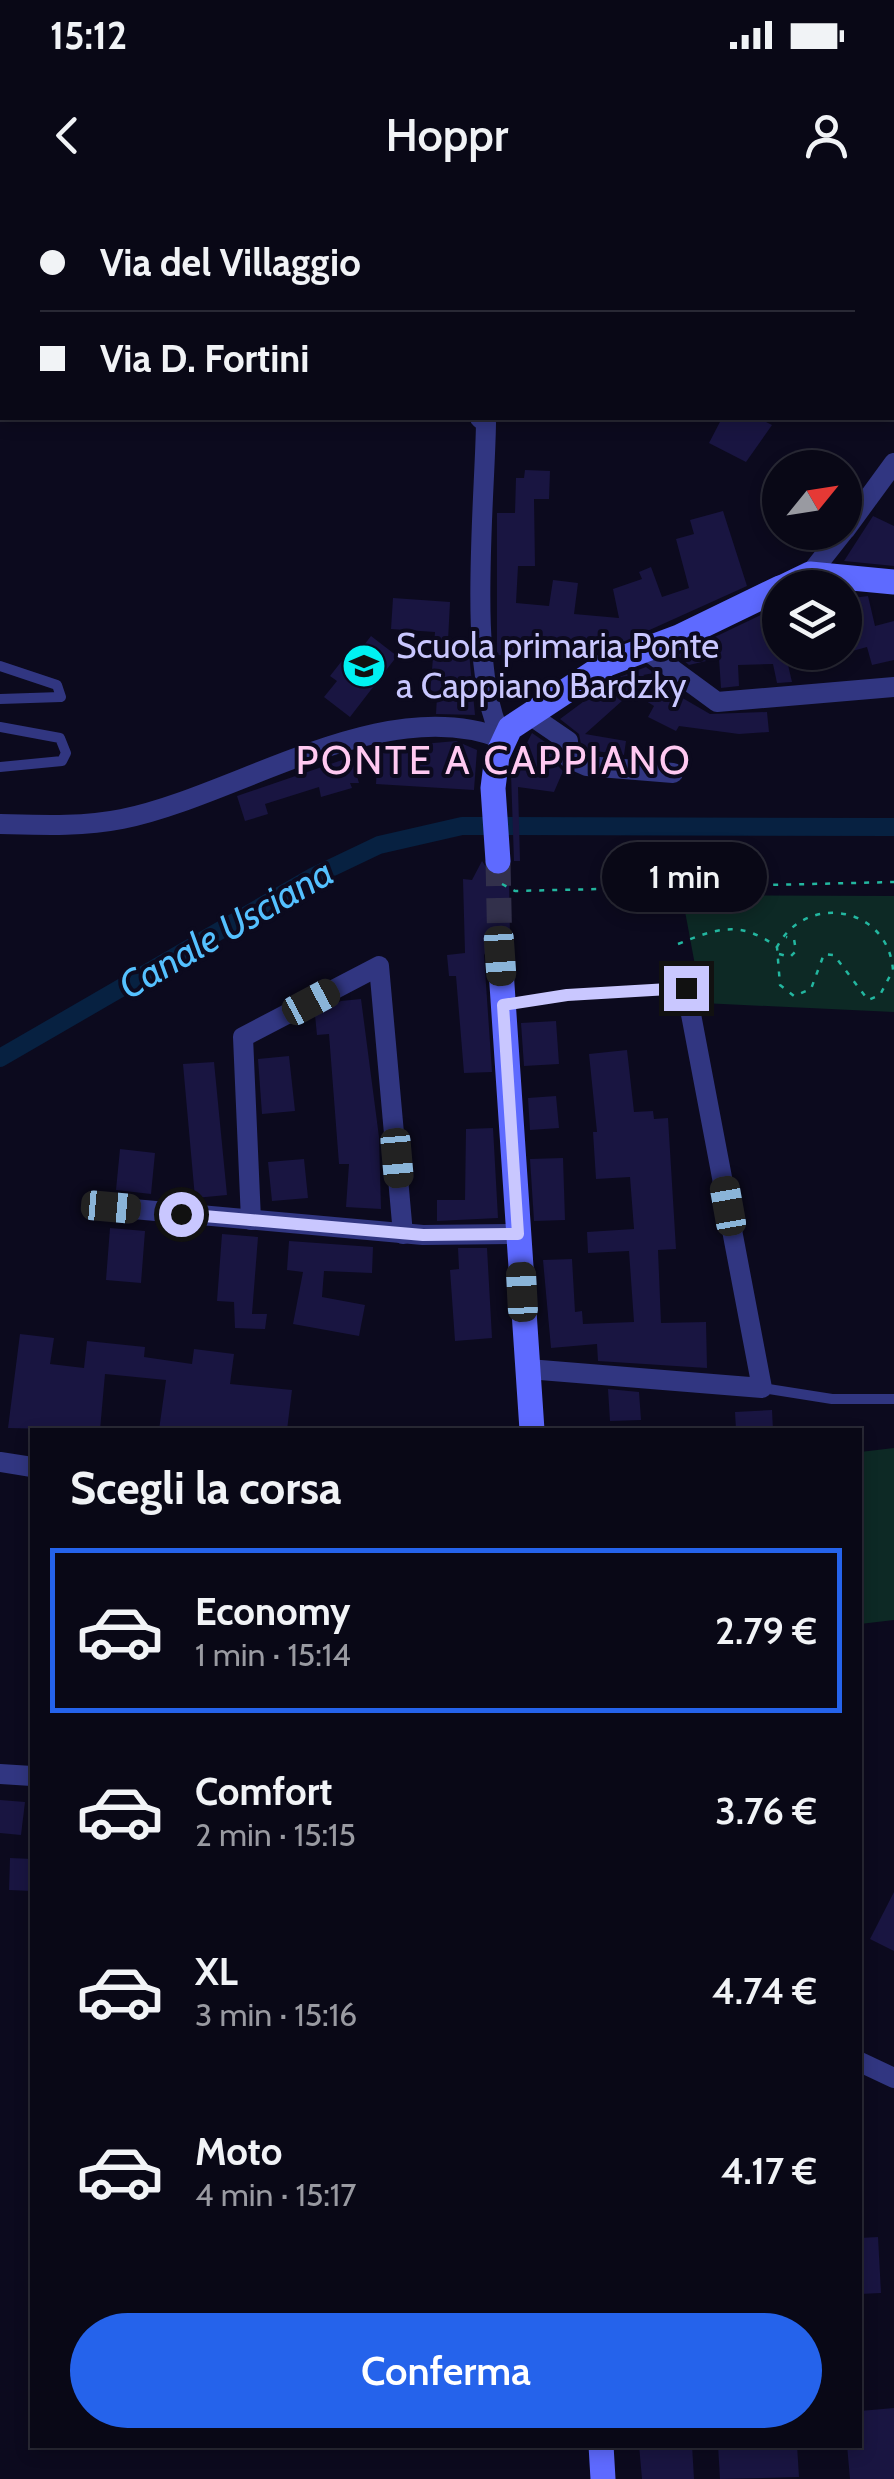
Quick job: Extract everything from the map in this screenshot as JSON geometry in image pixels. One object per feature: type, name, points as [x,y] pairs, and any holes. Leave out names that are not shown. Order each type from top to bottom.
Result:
[{"type":"street","points":[[483,420],[483,654],[492,720],[498,872]]},
{"type":"street","points":[[862,506],[894,462]]},
{"type":"street","points":[[813,570],[829,550]]},
{"type":"street","points":[[862,579],[894,582]]},
{"type":"street","points":[[0,824],[121,819],[340,746],[407,730],[492,734],[607,664],[642,647],[679,638],[762,597]]},
{"type":"street","points":[[642,647],[717,702],[894,687]]},
{"type":"street","points":[[530,714],[568,741],[569,758],[587,766],[673,773]]},
{"type":"street","points":[[500,956],[532,1428]]},
{"type":"street","points":[[251,1220],[243,1037],[379,966],[403,1234]]},
{"type":"street","points":[[528,1369],[762,1388],[686,988]]},
{"type":"street","points":[[111,1207],[403,1234],[518,1234]]},
{"type":"street","points":[[0,1462],[30,1467]]},
{"type":"street","points":[[0,1774],[30,1776]]},
{"type":"street","points":[[862,2063],[894,2078]]},
{"type":"street","points":[[601,2448],[603,2479]]},
{"type":"lane","points":[[0,666],[58,685],[62,697],[0,699]]},
{"type":"lane","points":[[0,727],[60,738],[66,753],[62,761],[0,767]]},
{"type":"lane","points":[[503,1005],[567,995],[686,988]]},
{"type":"lane","points":[[762,1388],[832,1399],[894,1400]]},
{"type":"path","points":[[498,872],[516,891],[894,882]]},
{"type":"path","points":[[818,914],[858,915],[879,932],[893,970],[880,995],[868,1000],[838,958],[824,954],[812,988],[794,996],[780,985],[777,947],[818,914]]},
{"type":"path","points":[[678,944],[716,929],[740,927],[777,947]]},
{"type":"path","points":[[778,953],[786,958],[796,952],[794,940],[786,936]]},
{"type":"green space","points":[[682,895],[894,896],[894,1012],[702,1003]]},
{"type":"green space","points":[[894,1448],[894,1620],[862,1624],[862,1452]]},
{"type":"building","points":[[721,420],[762,420],[772,425],[746,462],[709,443]]},
{"type":"building","points":[[525,470],[550,471],[549,499],[534,499],[535,566],[518,566],[516,603],[549,606],[553,580],[578,583],[574,614],[619,618],[613,589],[642,579],[639,572],[651,567],[662,597],[689,588],[676,539],[694,534],[690,520],[723,511],[747,586],[583,660],[497,655],[497,513],[515,513],[516,478],[524,478]]},
{"type":"building","points":[[873,516],[894,526],[894,566],[844,561],[851,550],[862,550],[862,533]]},
{"type":"building","points":[[868,596],[875,626],[894,621],[894,660],[872,665],[867,647],[862,648],[862,597]]},
{"type":"building","points":[[393,598],[450,602],[448,641],[468,642],[475,715],[436,714],[437,696],[430,695],[435,632],[391,629]]},
{"type":"building","points":[[762,615],[762,664],[738,665],[739,686],[721,688],[719,658],[689,665],[677,655]]},
{"type":"building","name":"Scuola primaria Ponte a Cappiano Bardzky","points":[[371,636],[397,656],[350,717],[324,697],[337,681],[330,676],[352,648],[358,653]]},
{"type":"building","points":[[646,667],[654,673],[643,675],[710,714],[767,712],[769,732],[739,734],[679,726],[676,731],[648,717],[654,706],[632,692],[585,734],[626,741],[624,755],[582,749],[579,734],[560,719],[614,679]]},
{"type":"building","points":[[774,670],[789,670],[792,682],[777,683]]},
{"type":"building","points":[[532,733],[555,749],[557,765],[563,771],[554,792],[518,787],[520,861],[514,861],[511,774]]},
{"type":"building","points":[[456,741],[477,750],[474,790],[376,784],[378,748]]},
{"type":"building","points":[[351,757],[359,783],[350,783],[352,788],[321,797],[319,787],[265,804],[268,814],[245,821],[237,796]]},
{"type":"building","points":[[482,861],[492,876],[509,873],[510,942],[492,941],[484,955],[492,1072],[464,1073],[456,976],[449,976],[447,955],[465,953],[463,879],[472,880]]},
{"type":"building","points":[[361,999],[379,1137],[381,1209],[346,1207],[349,1164],[339,1164],[329,1034],[317,1035],[315,1015],[341,1001]]},
{"type":"building","points":[[556,1021],[559,1064],[524,1066],[521,1023]]},
{"type":"building","points":[[627,1050],[634,1112],[653,1111],[654,1119],[668,1118],[676,1249],[658,1250],[661,1323],[706,1322],[707,1368],[598,1361],[597,1344],[551,1348],[543,1260],[572,1259],[575,1312],[582,1311],[583,1324],[634,1322],[629,1251],[588,1253],[587,1232],[634,1229],[630,1177],[596,1179],[593,1132],[597,1132],[589,1054]]},
{"type":"building","points":[[289,1056],[295,1111],[262,1114],[258,1059]]},
{"type":"building","points":[[214,1062],[227,1195],[195,1198],[183,1064]]},
{"type":"building","points":[[556,1096],[559,1128],[530,1130],[528,1098]]},
{"type":"building","points":[[493,1128],[498,1218],[437,1221],[437,1200],[465,1200],[466,1129]]},
{"type":"building","points":[[120,1149],[155,1153],[151,1194],[116,1190]]},
{"type":"building","points":[[563,1158],[565,1220],[534,1221],[530,1159]]},
{"type":"building","points":[[304,1159],[308,1198],[272,1201],[268,1162]]},
{"type":"building","points":[[110,1228],[145,1231],[141,1283],[106,1280]]},
{"type":"building","points":[[222,1234],[258,1237],[252,1314],[267,1314],[265,1329],[235,1328],[234,1302],[217,1301]]},
{"type":"building","points":[[289,1241],[373,1247],[372,1273],[324,1271],[322,1297],[365,1305],[359,1336],[293,1324],[303,1272],[287,1270]]},
{"type":"building","points":[[458,1248],[487,1248],[492,1338],[455,1341],[450,1270],[459,1269]]},
{"type":"building","points":[[20,1334],[54,1338],[50,1364],[84,1368],[87,1341],[145,1347],[144,1357],[192,1364],[194,1349],[234,1354],[230,1384],[292,1390],[287,1428],[159,1428],[166,1380],[105,1374],[100,1428],[8,1428]]},
{"type":"building","points":[[608,1389],[639,1392],[641,1420],[610,1421]]},
{"type":"building","points":[[772,1410],[773,1428],[736,1428],[735,1412]]},
{"type":"building","points":[[0,1800],[25,1802],[21,1835],[0,1833]]},
{"type":"building","points":[[10,1858],[30,1859],[30,1891],[9,1890]]},
{"type":"building","points":[[894,1892],[894,1951],[870,1939]]},
{"type":"building","points":[[878,2237],[881,2293],[862,2294],[862,2238]]},
{"type":"building","points":[[894,2408],[894,2479],[850,2479],[847,2448],[862,2448],[862,2411]]},
{"type":"building","points":[[639,2448],[692,2448],[694,2479],[642,2479]]},
{"type":"building","points":[[718,2448],[797,2448],[799,2477],[720,2479]]},
{"type":"waterway","name":"Canale Usciana","points":[[0,1058],[314,876],[379,845],[462,826],[894,827]]},
{"type":"tunnel","points":[[498,861],[500,955]]},
{"type":"place","name":"Scuola primaria Ponte a Cappiano Bardzky","points":[[364,666]]},
{"type":"district","name":"PONTE A CAPPIANO","points":[[494,760]]},
{"type":"route","points":[[181,1214],[423,1235],[518,1234],[503,1005],[567,995],[686,988]]}]
